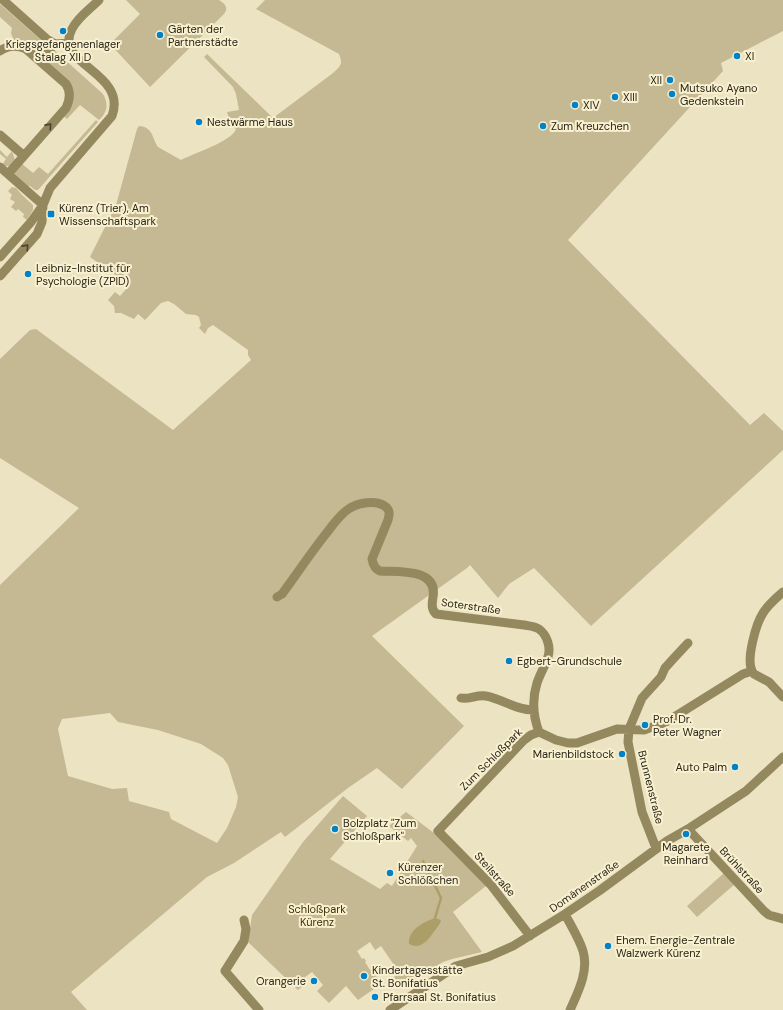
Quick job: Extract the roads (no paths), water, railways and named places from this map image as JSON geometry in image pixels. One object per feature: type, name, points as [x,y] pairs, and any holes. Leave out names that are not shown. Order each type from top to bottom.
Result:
[{"type":"street","points":[[3,0],[48,40],[55,44],[69,43]]},
{"type":"street","points":[[11,7],[18,0]]},
{"type":"street","points":[[0,257],[31,222],[43,205],[50,188],[112,116],[115,106],[114,95],[110,87],[79,59],[73,52],[69,43],[69,35],[72,28],[99,0]]},
{"type":"street","points":[[40,60],[55,44]]},
{"type":"street","points":[[0,51],[10,46],[26,49],[66,84],[69,90],[69,100],[64,110],[23,155],[8,174]]},
{"type":"street","points":[[0,136],[23,155]]},
{"type":"street","points":[[0,167],[43,205]]},
{"type":"street","points":[[0,276],[37,234],[42,222],[43,205]]},
{"type":"street","name":"Soterstraße","points":[[277,597],[282,594],[329,530],[350,508],[374,502],[387,507],[390,514],[372,559],[372,564],[377,570],[409,572],[427,579],[434,587],[432,610],[436,614],[524,625],[537,628],[545,635],[549,644],[549,654],[537,683],[534,710],[535,720],[539,732]]},
{"type":"street","points":[[783,592],[762,614],[756,629],[750,663],[754,674],[769,682],[783,697]]},
{"type":"street","points":[[629,730],[642,698],[661,676],[665,668],[688,643]]},
{"type":"street","name":"Zum Schloßpark","points":[[438,831],[524,740],[531,735],[539,732],[556,740],[568,743],[577,743],[617,729],[644,730],[666,722],[743,674],[752,671]]},
{"type":"street","points":[[461,698],[466,699],[474,696],[485,696],[518,708],[534,710]]},
{"type":"street","name":"Brunnenstraße","points":[[629,730],[628,742],[642,812],[656,848]]},
{"type":"street","name":"Domänenstraße","points":[[390,1010],[456,966],[488,957],[530,936],[565,914],[599,891],[656,848],[688,830],[746,791],[782,757]]},
{"type":"street","name":"Brühlstraße","points":[[688,830],[764,911],[769,915],[783,919]]},
{"type":"street","name":"Steilstraße","points":[[438,831],[491,885],[530,936]]},
{"type":"street","points":[[565,914],[583,950],[585,959],[583,978],[570,1010]]},
{"type":"street","points":[[244,920],[246,929],[244,941],[225,971],[259,1010]]},
{"type":"waterway","points":[[423,861],[441,898],[435,918]]},
{"type":"place","name":"Kriegsgefangenenlager Stalag XII D","points":[[63,31]]},
{"type":"place","name":"Gärten der Partnerstädte","points":[[160,35]]},
{"type":"place","name":"XI","points":[[737,56]]},
{"type":"place","name":"XII","points":[[670,80]]},
{"type":"place","name":"Mutsuko Ayano Gedenkstein","points":[[672,94]]},
{"type":"place","name":"XIII","points":[[615,97]]},
{"type":"place","name":"XIV","points":[[575,105]]},
{"type":"place","name":"Nestwärme Haus","points":[[199,122]]},
{"type":"place","name":"Zum Kreuzchen","points":[[543,126]]},
{"type":"place","name":"Kürenz (Trier), Am Wissenschaftspark","points":[[51,214]]},
{"type":"place","name":"Leibniz-Institut für Psychologie (ZPID)","points":[[28,274]]},
{"type":"place","name":"Egbert-Grundschule","points":[[509,661]]},
{"type":"place","name":"Prof. Dr. Peter Wagner","points":[[645,725]]},
{"type":"place","name":"Marienbildstock","points":[[622,754]]},
{"type":"place","name":"Auto Palm","points":[[735,767]]},
{"type":"place","name":"Bolzplatz \"Zum Schloßpark\"","points":[[335,829]]},
{"type":"place","name":"Magarete Reinhard","points":[[686,834]]},
{"type":"place","name":"Kürenzer Schlößchen","points":[[390,873]]},
{"type":"place","name":"Ehem. Energie-Zentrale Walzwerk Kürenz","points":[[608,946]]},
{"type":"place","name":"Kindertagesstätte St. Bonifatius","points":[[364,976]]},
{"type":"place","name":"Orangerie","points":[[314,981]]},
{"type":"place","name":"Pfarrsaal St. Bonifatius","points":[[375,997]]},
{"type":"park label","name":"Schloßpark Kürenz","points":[[317,915]]}]
